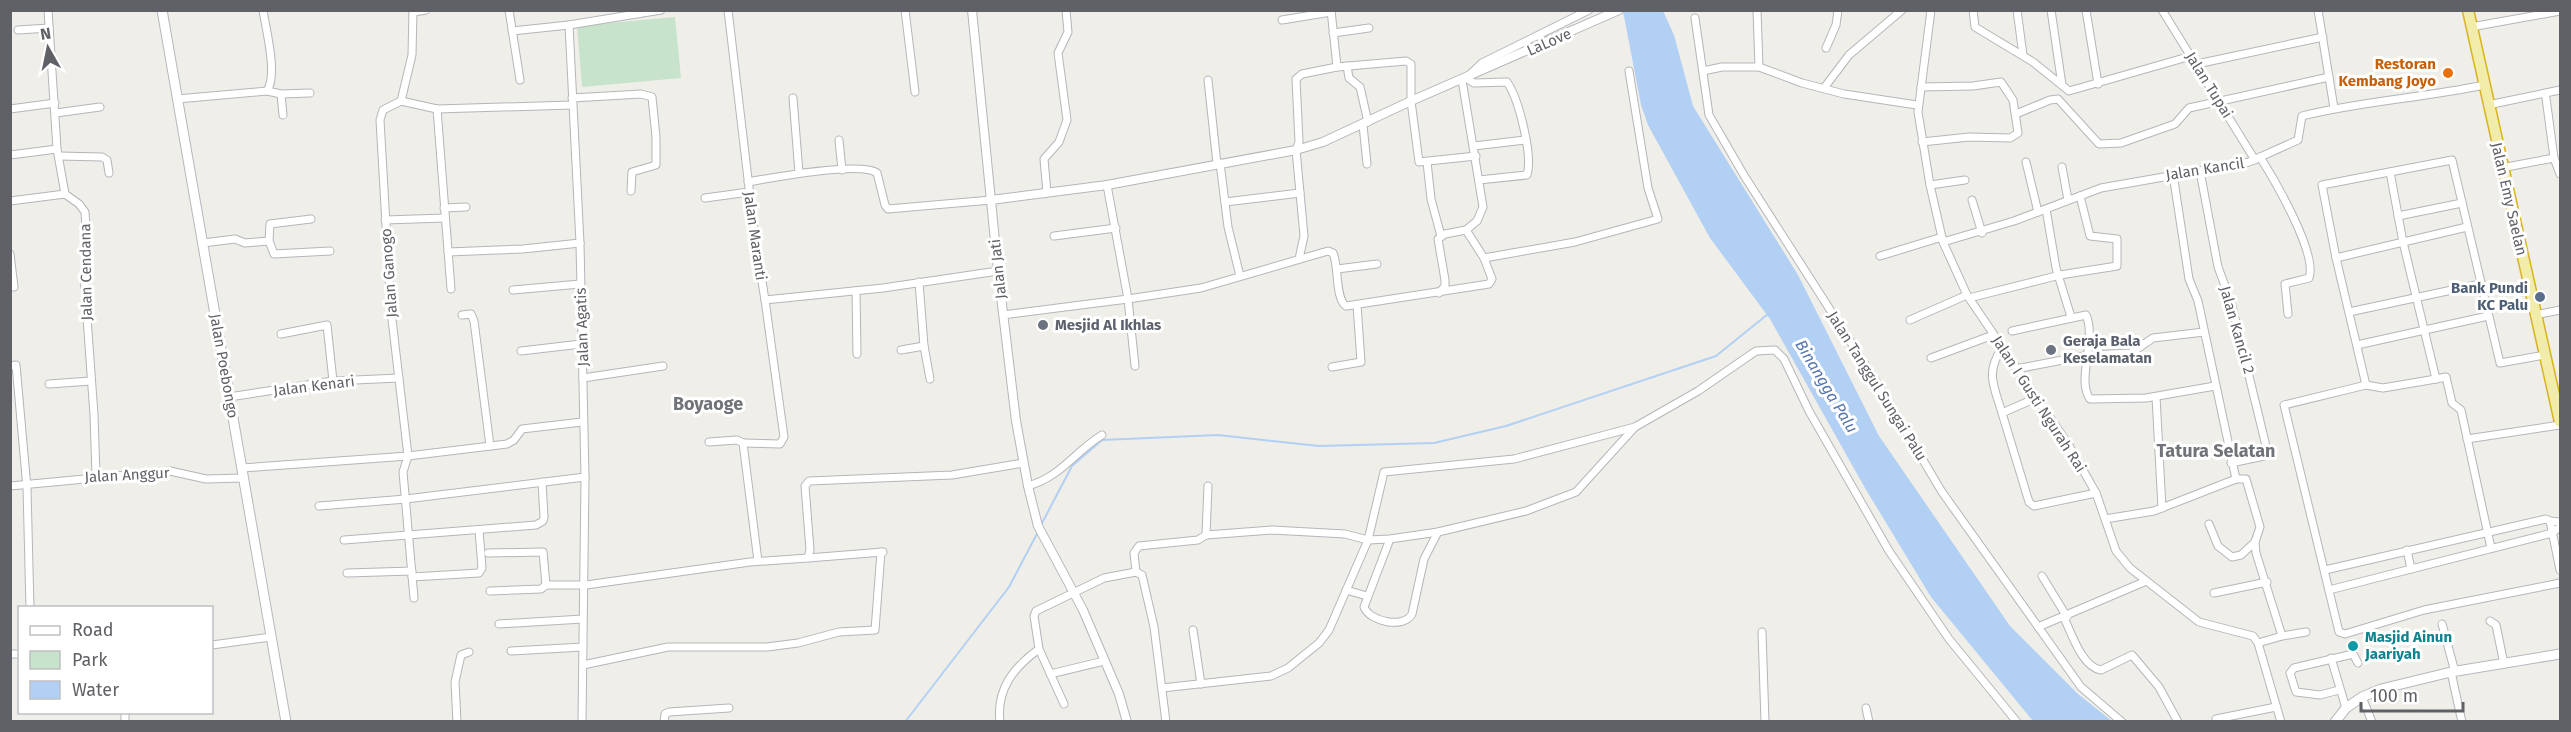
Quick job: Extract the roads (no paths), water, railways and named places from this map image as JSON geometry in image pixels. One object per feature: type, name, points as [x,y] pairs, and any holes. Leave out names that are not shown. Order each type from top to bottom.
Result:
[{"type":"highway","name":"Jalan Emy Saelan","points":[[2468,10],[2501,168],[2560,424]]},
{"type":"main road","name":"Jalan Poebongo","points":[[162,10],[286,722]]},
{"type":"main road","points":[[2335,722],[2346,708],[2362,697],[2398,684],[2560,654]]},
{"type":"street","points":[[10,201],[65,194],[58,152],[48,10]]},
{"type":"street","points":[[263,10],[271,71],[271,83],[267,91]]},
{"type":"street","points":[[426,10],[414,11],[412,55],[401,101],[437,109],[572,102],[641,94],[652,97],[656,165],[632,171],[631,191]]},
{"type":"street","points":[[509,10],[520,80]]},
{"type":"street","points":[[512,32],[569,25],[606,14],[661,10]]},
{"type":"street","name":"Jalan Maranti","points":[[728,10],[749,192],[765,300],[856,291],[998,271]]},
{"type":"street","points":[[905,10],[915,92]]},
{"type":"street","name":"Jalan Jati","points":[[972,10],[998,271],[1023,462],[1038,526],[1075,592]]},
{"type":"street","points":[[1047,193],[1044,159],[1059,142],[1067,120],[1058,53],[1068,32],[1066,10]]},
{"type":"street","points":[[1464,79],[1482,63],[1589,10]]},
{"type":"street","name":"LaLove","points":[[991,200],[1107,185],[1296,150],[1365,123],[1412,100],[1619,10]]},
{"type":"street","points":[[1757,10],[1759,67]]},
{"type":"street","points":[[1826,48],[1836,25],[1838,10]]},
{"type":"street","points":[[1824,88],[1841,63],[1876,30],[1902,10]]},
{"type":"street","name":"Jalan I Gusti Ngurah Rai","points":[[1931,10],[1917,105],[1942,240],[1968,297],[2068,444],[2096,493],[2116,551],[2144,582],[2199,622],[2245,632],[2258,643]]},
{"type":"street","points":[[1973,10],[1975,27],[2023,56],[2069,91],[2190,56]]},
{"type":"street","points":[[2016,10],[2023,56]]},
{"type":"street","points":[[2051,10],[2062,85]]},
{"type":"street","points":[[2086,10],[2098,84]]},
{"type":"street","name":"Jalan Tupai","points":[[2162,10],[2257,159],[2275,180],[2301,233],[2308,259],[2308,278],[2287,283],[2284,286],[2288,314]]},
{"type":"street","points":[[2318,10],[2334,108]]},
{"type":"street","points":[[1282,20],[1331,11],[1336,67]]},
{"type":"street","points":[[2471,27],[2560,11],[2560,17]]},
{"type":"street","name":"Jalan Tanggul Sungai Palu","points":[[1695,18],[1709,115],[1745,177],[1871,374],[1942,492],[2081,687],[2122,722]]},
{"type":"street","name":"Jalan Agatis","points":[[569,25],[580,243],[582,422],[585,477],[586,585],[583,620],[582,722]]},
{"type":"street","points":[[18,30],[49,28]]},
{"type":"street","points":[[1333,33],[1369,28]]},
{"type":"street","points":[[2197,64],[2323,37]]},
{"type":"street","points":[[1299,259],[1304,236],[1296,150],[1299,142],[1296,79],[1302,74],[1336,67],[1408,62],[1412,66],[1412,100],[1418,160],[1421,163],[1476,156]]},
{"type":"street","points":[[1347,66],[1349,78],[1360,87],[1367,164]]},
{"type":"street","points":[[1703,70],[1759,67],[1855,96],[1917,105]]},
{"type":"street","points":[[1484,258],[1575,242],[1658,219],[1648,188],[1629,71]]},
{"type":"street","points":[[2016,114],[2058,99],[2099,144],[2121,144],[2175,124],[2189,108],[2219,99],[2329,77]]},
{"type":"street","points":[[1464,79],[1474,83],[1507,82],[1516,96],[1525,140],[1527,175],[1479,180]]},
{"type":"street","points":[[1441,236],[1466,230],[1481,215],[1476,156],[1464,79]]},
{"type":"street","points":[[1208,80],[1225,202],[1240,276]]},
{"type":"street","points":[[1921,87],[1973,86],[2000,81],[2013,100],[2018,133],[2012,138],[1969,136],[1922,141]]},
{"type":"street","name":"Jalan Kancil","points":[[1880,256],[1942,240],[1982,233],[2112,185],[2257,159],[2298,140],[2302,116],[2334,108],[2438,95],[2484,85]]},
{"type":"street","points":[[2488,105],[2560,90]]},
{"type":"street","points":[[177,99],[267,91],[280,94],[310,93]]},
{"type":"street","points":[[280,94],[283,115]]},
{"type":"street","points":[[793,98],[799,173]]},
{"type":"street","points":[[2546,98],[2554,158],[2560,174]]},
{"type":"street","name":"Jalan Ganogo","points":[[401,101],[387,107],[381,115],[391,311],[408,456],[403,471],[414,598]]},
{"type":"street","points":[[10,109],[55,103]]},
{"type":"street","points":[[56,113],[100,107]]},
{"type":"street","points":[[437,109],[451,289]]},
{"type":"street","points":[[839,140],[842,170]]},
{"type":"street","points":[[1474,146],[1525,140]]},
{"type":"street","points":[[10,155],[58,152],[102,157],[107,160],[109,173]]},
{"type":"street","points":[[2501,168],[2554,158]]},
{"type":"street","points":[[2366,385],[2336,258],[2322,185],[2452,160],[2500,363],[2545,355]]},
{"type":"street","points":[[1427,162],[1431,199],[1441,236],[1438,242],[1445,286],[1439,294]]},
{"type":"street","points":[[2026,162],[2037,212]]},
{"type":"street","points":[[2062,167],[2068,200]]},
{"type":"street","points":[[748,182],[799,173],[842,170],[876,171],[888,209],[991,200]]},
{"type":"street","name":"Jalan Kancil 2","points":[[2200,171],[2218,267],[2231,302],[2267,450],[2264,456],[2231,463]]},
{"type":"street","points":[[2390,172],[2403,242],[2436,379]]},
{"type":"street","name":"Jalan Kancil 2","points":[[2173,174],[2189,279],[2198,301],[2231,463],[2236,479],[2246,479],[2260,528],[2255,542],[2256,553],[2267,582],[2282,636]]},
{"type":"street","points":[[1930,185],[1965,180]]},
{"type":"street","points":[[1107,185],[1128,299],[1136,366]]},
{"type":"street","points":[[705,198],[749,192]]},
{"type":"street","points":[[1225,202],[1300,193]]},
{"type":"street","name":"Jalan Cendana","points":[[65,194],[79,204],[85,212],[88,261],[84,273],[96,476]]},
{"type":"street","points":[[1910,320],[1968,297],[2060,275],[2110,269],[2118,265],[2117,239],[2090,236],[2080,195]]},
{"type":"street","points":[[1972,200],[1982,233]]},
{"type":"street","points":[[2398,216],[2462,203]]},
{"type":"street","points":[[444,208],[466,207]]},
{"type":"street","points":[[2046,208],[2056,268],[2071,317]]},
{"type":"street","points":[[385,220],[445,218]]},
{"type":"street","points":[[311,219],[270,224],[269,241],[274,254],[330,251]]},
{"type":"street","points":[[2336,258],[2467,227]]},
{"type":"street","points":[[1054,236],[1116,228]]},
{"type":"street","points":[[1003,315],[1201,288],[1331,252],[1337,268],[1341,303],[1346,306],[1439,294],[1490,284],[1492,279],[1484,258],[1466,230]]},
{"type":"street","points":[[203,243],[235,239],[245,243],[269,241]]},
{"type":"street","points":[[448,252],[523,249],[580,243]]},
{"type":"street","points":[[10,255],[14,287]]},
{"type":"street","points":[[1337,268],[1377,264]]},
{"type":"street","points":[[919,282],[924,346],[930,379]]},
{"type":"street","points":[[513,290],[580,284]]},
{"type":"street","points":[[2349,312],[2480,284]]},
{"type":"street","points":[[856,291],[857,354]]},
{"type":"street","points":[[709,442],[737,440],[743,443],[780,444],[784,437],[765,300]]},
{"type":"street","points":[[1332,367],[1361,362],[1356,305]]},
{"type":"street","points":[[2535,315],[2560,310]]},
{"type":"street","points":[[462,315],[471,314],[474,321],[490,446]]},
{"type":"street","points":[[2012,331],[2071,317],[2084,315],[2088,318],[2089,354],[2086,367],[2089,398],[2156,397],[2215,386]]},
{"type":"street","points":[[2357,345],[2488,316]]},
{"type":"street","points":[[281,334],[327,325],[333,381]]},
{"type":"street","points":[[2016,369],[2089,354],[2132,353],[2153,338],[2205,332]]},
{"type":"street","points":[[1931,358],[1993,335]]},
{"type":"street","points":[[521,351],[581,344]]},
{"type":"street","points":[[901,350],[924,346]]},
{"type":"street","points":[[2002,348],[1992,363],[1991,370],[2001,413],[2031,504],[2096,493]]},
{"type":"street","points":[[1162,688],[1259,678],[1288,668],[1326,635],[1368,540],[1384,472],[1514,459],[1635,427],[1698,391],[1756,351],[1775,350],[1784,359],[1809,411],[1889,551],[1949,639],[2017,722]]},
{"type":"street","points":[[10,366],[16,365],[26,483],[30,606]]},
{"type":"street","points":[[583,378],[663,366]]},
{"type":"street","points":[[2491,548],[2461,410],[2452,403],[2446,377],[2383,388],[2366,385],[2284,405],[2338,630],[2345,634],[2424,610],[2560,583]]},
{"type":"street","name":"Jalan Kenari","points":[[229,397],[333,381],[399,378]]},
{"type":"street","points":[[49,384],[91,381]]},
{"type":"street","points":[[2156,397],[2162,508]]},
{"type":"street","points":[[2001,413],[2036,398]]},
{"type":"street","points":[[10,419],[19,419]]},
{"type":"street","name":"Jalan Anggur","points":[[10,486],[96,476],[170,471],[206,479],[490,446],[511,442],[522,429],[582,422]]},
{"type":"street","points":[[2467,439],[2560,424]]},
{"type":"street","points":[[1136,572],[1134,553],[1139,546],[1198,540],[1206,535],[1272,530],[1344,534],[1368,540],[1390,539],[1438,532],[1526,511],[1576,492],[1635,427]]},
{"type":"street","points":[[1028,486],[1056,474],[1074,459],[1083,447],[1102,435]]},
{"type":"street","points":[[743,443],[758,561]]},
{"type":"street","points":[[808,558],[810,550],[805,486],[809,480],[952,475],[1023,462]]},
{"type":"street","points":[[319,506],[406,499],[585,477]]},
{"type":"street","points":[[2105,519],[2162,508],[2236,479]]},
{"type":"street","points":[[344,540],[409,537],[536,525],[543,522],[542,482]]},
{"type":"street","points":[[1206,535],[1208,486]]},
{"type":"street","points":[[2325,570],[2546,519],[2560,522]]},
{"type":"street","points":[[2550,521],[2560,570]]},
{"type":"street","points":[[2210,524],[2218,546],[2232,557],[2241,555],[2255,542]]},
{"type":"street","points":[[2329,590],[2552,533],[2560,527]]},
{"type":"street","points":[[347,573],[479,573],[482,568],[479,530]]},
{"type":"street","points":[[1390,539],[1364,608],[1371,616],[1399,623],[1409,620],[1424,559],[1438,532]]},
{"type":"street","points":[[2407,550],[2411,569]]},
{"type":"street","points":[[488,553],[543,552],[546,585]]},
{"type":"street","points":[[490,591],[541,589],[546,585],[586,585],[758,561],[883,552],[875,630],[839,632],[798,643],[767,647],[668,647],[583,665]]},
{"type":"street","points":[[1064,704],[1039,649],[1034,613],[1104,578],[1136,572],[1142,575],[1154,627],[1166,722]]},
{"type":"street","points":[[2042,576],[2065,617],[2078,647],[2092,667],[2101,670],[2132,655],[2159,687],[2178,722]]},
{"type":"street","points":[[2038,627],[2144,582]]},
{"type":"street","points":[[2214,593],[2267,582]]},
{"type":"street","points":[[1346,590],[1367,596]]},
{"type":"street","points":[[1075,592],[1127,722]]},
{"type":"street","points":[[499,624],[583,620]]},
{"type":"street","points":[[2490,621],[2496,625],[2504,664]]},
{"type":"street","points":[[2442,624],[2462,722]]},
{"type":"street","points":[[1193,630],[1201,684]]},
{"type":"street","points":[[1762,632],[1765,722]]},
{"type":"street","points":[[2281,722],[2258,643],[2306,632]]},
{"type":"street","points":[[213,645],[271,637]]},
{"type":"street","points":[[511,651],[583,647]]},
{"type":"street","points":[[1000,722],[999,702],[1015,668],[1039,649]]},
{"type":"street","points":[[456,722],[457,672],[461,655],[469,652]]},
{"type":"street","points":[[2339,690],[2320,695],[2296,692],[2290,675],[2294,668],[2353,654],[2358,663]]},
{"type":"street","points":[[2331,658],[2346,708]]},
{"type":"street","points":[[1050,674],[1104,661]]},
{"type":"street","points":[[2362,697],[2372,722]]},
{"type":"street","points":[[2216,719],[2276,707]]},
{"type":"street","points":[[664,722],[669,712],[729,708]]},
{"type":"street","points":[[1866,708],[1869,722]]},
{"type":"water","name":"Binangga Palu","points":[[1623,11],[1663,11],[1674,35],[1693,106],[1798,275],[1879,436],[2010,626],[2078,694],[2112,721],[2033,721],[1931,597],[1865,488],[1770,319],[1710,238],[1648,125],[1641,105]]},
{"type":"waterway","points":[[1041,525],[1072,466],[1102,440],[1218,435],[1319,446],[1434,443],[1506,426],[1716,356],[1768,314]]},
{"type":"waterway","points":[[905,722],[1009,587],[1039,530]]},
{"type":"place","name":"Restoran Kembang Joyo","points":[[2448,73]]},
{"type":"place","name":"Bank Pundi KC Palu","points":[[2540,297]]},
{"type":"place","name":"Mesjid Al Ikhlas","points":[[1043,325]]},
{"type":"place","name":"Geraja Bala Keselamatan","points":[[2051,350]]},
{"type":"place","name":"Masjid Ainun Jaariyah","points":[[2353,646]]},
{"type":"district","name":"Boyaoge","points":[[708,404]]},
{"type":"district","name":"Tatura Selatan","points":[[2216,451]]}]
